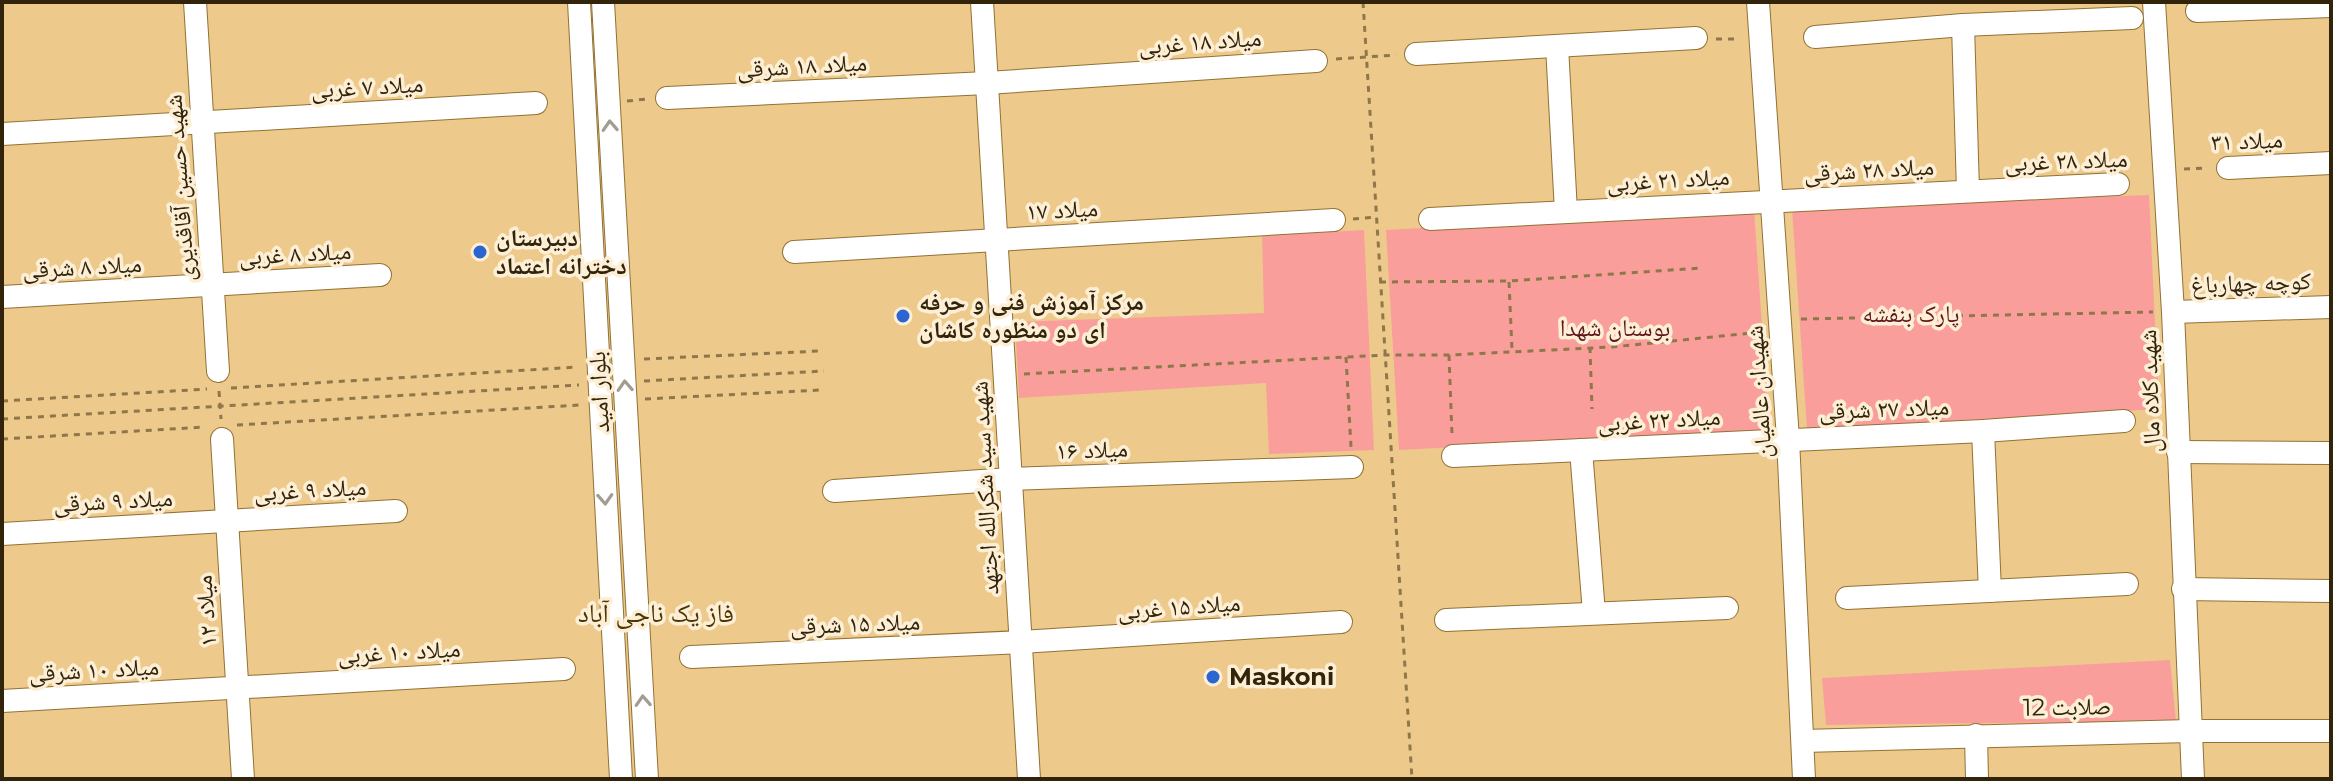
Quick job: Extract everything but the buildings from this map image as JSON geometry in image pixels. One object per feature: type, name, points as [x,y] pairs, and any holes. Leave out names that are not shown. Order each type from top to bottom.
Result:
[{"type":"street","name":"شهید حسین آقاقدیری","points":[[195,2],[218,380]]},
{"type":"street","name":"بلوار امید","points":[[579,2],[621,779]]},
{"type":"street","name":"بلوار امید","points":[[603,2],[647,779]]},
{"type":"street","name":"شهید سید شکرالله اجتهد","points":[[982,2],[1029,779]]},
{"type":"street","name":"شهیدان عالمیان","points":[[1758,2],[1788,439],[1804,779]]},
{"type":"street","name":"شهید کلاه مال","points":[[2154,2],[2173,312],[2193,779]]},
{"type":"street","points":[[2197,11],[2331,6]]},
{"type":"street","points":[[1815,37],[1963,25],[2132,18]]},
{"type":"street","points":[[1963,25],[1968,191]]},
{"type":"street","points":[[1416,54],[1696,38]]},
{"type":"street","points":[[1557,46],[1566,212]]},
{"type":"street","name":"میلاد ۱۸ غربی","points":[[987,83],[1316,61]]},
{"type":"street","name":"میلاد ۱۸ شرقی","points":[[667,98],[987,83]]},
{"type":"street","name":"میلاد ۷ غربی","points":[[2,134],[536,103]]},
{"type":"street","name":"میلاد ۳۱","points":[[2228,168],[2331,163]]},
{"type":"street","name":"میلاد ۲۸ غربی","points":[[1968,191],[2118,184]]},
{"type":"street","name":"میلاد ۲۸ شرقی","points":[[1772,200],[1968,191]]},
{"type":"street","name":"میلاد ۲۱ غربی","points":[[1430,219],[1772,200]]},
{"type":"street","name":"میلاد ۱۷","points":[[794,252],[1334,220]]},
{"type":"street","name":"میلاد ۸ غربی","points":[[212,285],[380,275]]},
{"type":"street","name":"میلاد ۸ شرقی","points":[[2,297],[212,285]]},
{"type":"street","name":"کوچه چهارباغ","points":[[2173,312],[2331,307]]},
{"type":"street","points":[[596,330],[622,327]]},
{"type":"street","name":"میلاد ۲۷ شرقی","points":[[1788,439],[1983,431],[2124,421]]},
{"type":"street","points":[[602,433],[628,431]]},
{"type":"street","points":[[1983,431],[1990,591]]},
{"type":"street","name":"میلاد ۱۲","points":[[222,432],[243,779]]},
{"type":"street","name":"میلاد ۲۲ غربی","points":[[1453,456],[1788,439]]},
{"type":"street","points":[[1581,450],[1594,613]]},
{"type":"street","points":[[2178,452],[2331,453]]},
{"type":"street","name":"میلاد ۱۶","points":[[834,491],[1011,479],[1352,467]]},
{"type":"street","name":"میلاد ۹ غربی","points":[[227,521],[396,511]]},
{"type":"street","name":"میلاد ۹ شرقی","points":[[2,534],[227,521]]},
{"type":"street","points":[[1847,598],[2127,584]]},
{"type":"street","points":[[2183,589],[2331,591]]},
{"type":"street","points":[[1446,620],[1727,608]]},
{"type":"street","name":"میلاد ۱۵ غربی","points":[[1021,642],[1341,622]]},
{"type":"street","name":"میلاد ۱۵ شرقی","points":[[691,657],[1021,642]]},
{"type":"street","name":"میلاد ۱۰ غربی","points":[[237,688],[564,669]]},
{"type":"street","name":"میلاد ۱۰ شرقی","points":[[2,701],[237,688]]},
{"type":"street","name":"صلابت 12","points":[[1803,741],[1976,735],[2331,731]]},
{"type":"street","points":[[1976,735],[1977,779]]},
{"type":"path","points":[[1363,2],[1412,779]]},
{"type":"path","points":[[1696,38],[1748,39]]},
{"type":"path","points":[[1316,61],[1416,54]]},
{"type":"path","points":[[619,101],[667,98]]},
{"type":"path","name":"میلاد ۳۱","points":[[2164,170],[2228,168]]},
{"type":"path","points":[[1380,282],[1509,281],[1701,268]]},
{"type":"path","points":[[1509,281],[1512,350]]},
{"type":"path","points":[[1794,320],[2173,312]]},
{"type":"path","points":[[1005,375],[1385,355],[1449,355],[1766,332]]},
{"type":"path","points":[[1590,347],[1592,409]]},
{"type":"path","points":[[634,360],[820,351]]},
{"type":"path","points":[[1449,355],[1453,456]]},
{"type":"path","points":[[1346,357],[1352,467]]},
{"type":"path","points":[[2,401],[218,380],[586,367]]},
{"type":"path","points":[[635,382],[824,371]]},
{"type":"path","points":[[218,380],[222,432]]},
{"type":"path","points":[[2,419],[587,384]]},
{"type":"path","points":[[635,400],[821,390]]},
{"type":"path","points":[[2,439],[222,432],[588,405]]},
{"type":"green space","name":"پارک بنفشه","points":[[2149,195],[2159,409],[1807,429],[1792,209]]},
{"type":"green space","name":"بوستان شهدا","points":[[1754,209],[1769,431],[1399,450],[1386,230]]},
{"type":"green space","points":[[1364,230],[1374,450],[1269,454],[1266,383],[1019,398],[1015,322],[1264,313],[1262,236]]},
{"type":"green space","points":[[2170,660],[2176,721],[1826,725],[1822,678]]},
{"type":"place","name":"دبیرستان دخترانه اعتماد","points":[[480,252]]},
{"type":"place","name":"مرکز آموزش فنی و حرفه ای دو منظوره کاشان","points":[[903,316]]},
{"type":"place","name":"Maskoni","points":[[1213,677]]},
{"type":"district","name":"فاز یک ناجی آباد","points":[[656,613]]}]
